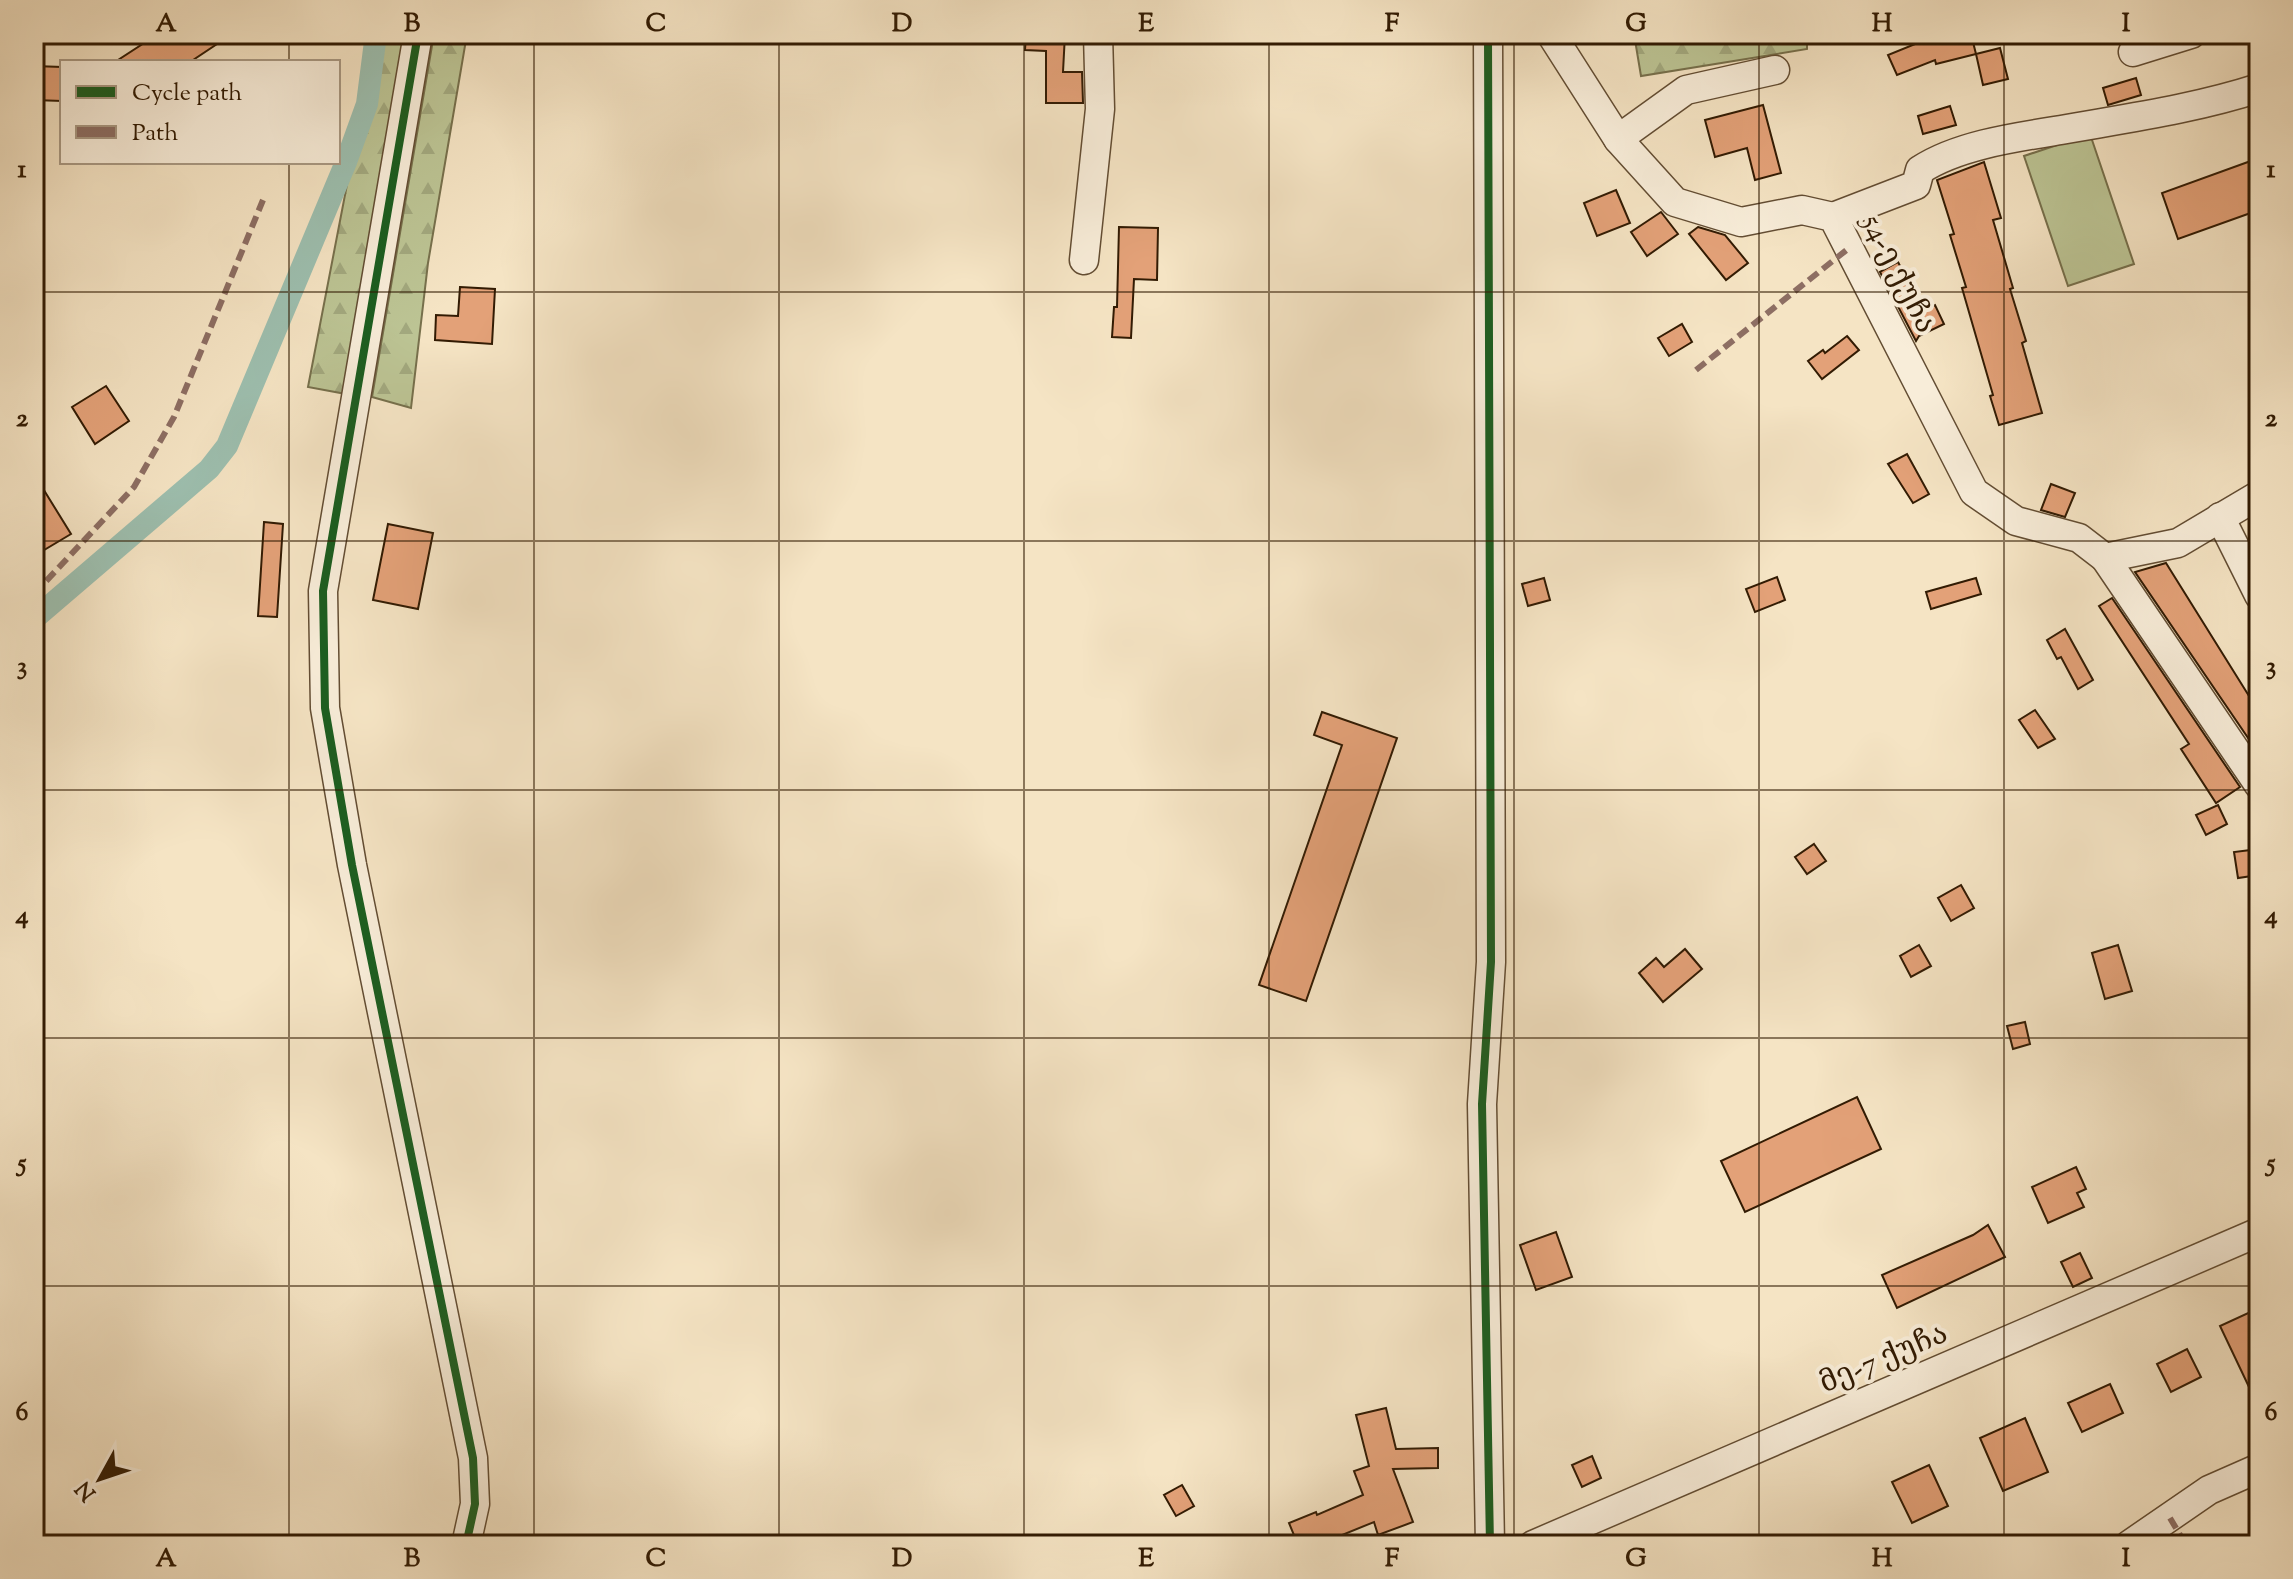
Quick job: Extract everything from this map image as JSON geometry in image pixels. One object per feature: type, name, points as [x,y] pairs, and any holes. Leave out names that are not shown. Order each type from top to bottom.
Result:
[{"type":"street","points":[[418,34],[323,591],[325,708],[352,865],[473,1458],[475,1504],[466,1545]]},
{"type":"street","points":[[1084,260],[1100,109],[1098,34]]},
{"type":"street","points":[[1488,34],[1491,962],[1482,1104],[1490,1545]]},
{"type":"street","name":"54-ე ქუჩა","points":[[1551,34],[1618,139],[1675,202],[1741,222],[1802,210],[1833,217],[1974,492],[2016,521],[2079,538],[2105,558]]},
{"type":"street","points":[[2133,52],[2191,34]]},
{"type":"street","points":[[1618,139],[1686,90],[1775,70]]},
{"type":"street","points":[[1833,217],[1916,185],[1920,170],[1936,160],[2012,138],[2211,103],[2259,88]]},
{"type":"street","points":[[2259,495],[2178,543],[2105,558],[2259,785]]},
{"type":"street","points":[[2220,517],[2259,595]]},
{"type":"street","name":"მე-7 ქუჩა","points":[[1533,1545],[2259,1232]]},
{"type":"street","points":[[2129,1545],[2209,1490],[2259,1468]]},
{"type":"green space","points":[[376,34],[415,34],[346,394],[308,387]]},
{"type":"green space","points":[[434,34],[467,34],[428,263],[411,408],[372,397]]},
{"type":"green space","points":[[1634,34],[1807,34],[1807,49],[1641,76]]},
{"type":"green space","points":[[2090,134],[2134,264],[2068,286],[2024,156]]},
{"type":"building","points":[[158,34],[232,34],[193,60],[118,60]]},
{"type":"building","points":[[1026,34],[1065,34],[1063,72],[1082,72],[1083,103],[1046,103],[1046,51],[1025,50]]},
{"type":"building","points":[[1928,34],[1971,34],[1976,54],[1936,64],[1935,60],[1897,75],[1888,55],[1930,38]]},
{"type":"building","points":[[2000,48],[2008,79],[1983,85],[1976,54]]},
{"type":"building","points":[[34,66],[60,67],[60,101],[34,100]]},
{"type":"building","points":[[2136,78],[2141,95],[2108,105],[2103,88]]},
{"type":"building","points":[[1763,105],[1781,173],[1755,180],[1747,148],[1715,157],[1705,120]]},
{"type":"building","points":[[1950,106],[1956,125],[1923,134],[1918,116]]},
{"type":"building","points":[[2259,158],[2259,210],[2178,239],[2162,193]]},
{"type":"building","points":[[1984,162],[2001,218],[1993,220],[2013,288],[2010,289],[2026,341],[2022,343],[2042,413],[1999,425],[1962,288],[1966,287],[1950,235],[1954,234],[1937,180]]},
{"type":"building","points":[[1616,190],[1630,223],[1597,236],[1584,203]]},
{"type":"building","points":[[1661,212],[1678,234],[1647,256],[1631,232]]},
{"type":"building","points":[[1119,227],[1158,228],[1157,280],[1134,279],[1131,338],[1112,337],[1114,307],[1117,307]]},
{"type":"building","points":[[1698,227],[1725,235],[1748,263],[1726,280],[1689,234]]},
{"type":"building","points":[[1898,262],[1923,311],[1935,305],[1944,324],[1919,336],[1916,341],[1880,272]]},
{"type":"building","points":[[460,287],[495,289],[492,344],[435,340],[436,315],[458,316]]},
{"type":"building","points":[[1682,324],[1692,342],[1669,356],[1658,338]]},
{"type":"building","points":[[1847,336],[1859,350],[1822,379],[1808,361],[1823,350],[1825,353]]},
{"type":"building","points":[[106,386],[129,421],[95,444],[72,407]]},
{"type":"building","points":[[1907,454],[1929,494],[1913,503],[1888,464]]},
{"type":"building","points":[[34,474],[71,534],[34,556]]},
{"type":"building","points":[[2051,484],[2075,493],[2065,517],[2041,510]]},
{"type":"building","points":[[264,522],[283,524],[277,617],[258,616]]},
{"type":"building","points":[[388,524],[433,533],[418,609],[373,600]]},
{"type":"building","points":[[2166,563],[2259,712],[2259,754],[2135,572]]},
{"type":"building","points":[[1777,577],[1785,600],[1755,612],[1746,589]]},
{"type":"building","points":[[1544,578],[1550,600],[1528,606],[1522,584]]},
{"type":"building","points":[[1976,578],[1981,594],[1931,609],[1926,592]]},
{"type":"building","points":[[2112,598],[2240,787],[2216,803],[2181,749],[2189,744],[2099,606]]},
{"type":"building","points":[[2065,629],[2093,680],[2078,689],[2061,657],[2057,659],[2047,640]]},
{"type":"building","points":[[2035,710],[2055,739],[2038,748],[2019,720]]},
{"type":"building","points":[[1322,712],[1397,738],[1306,1001],[1259,985],[1342,745],[1314,735]]},
{"type":"building","points":[[2218,805],[2227,824],[2206,835],[2196,815]]},
{"type":"building","points":[[1814,844],[1826,861],[1807,874],[1795,857]]},
{"type":"building","points":[[2259,849],[2259,875],[2238,878],[2234,852]]},
{"type":"building","points":[[1961,885],[1974,908],[1951,921],[1938,898]]},
{"type":"building","points":[[1919,945],[1931,966],[1911,977],[1900,956]]},
{"type":"building","points":[[2118,945],[2132,991],[2105,999],[2092,953]]},
{"type":"building","points":[[1685,949],[1702,969],[1663,1002],[1639,973],[1656,958],[1664,967]]},
{"type":"building","points":[[2025,1022],[2030,1044],[2013,1049],[2007,1026]]},
{"type":"building","points":[[1857,1097],[1881,1149],[1745,1212],[1721,1161]]},
{"type":"building","points":[[2076,1167],[2086,1189],[2077,1193],[2084,1207],[2048,1223],[2032,1187]]},
{"type":"building","points":[[1988,1225],[2005,1257],[1897,1308],[1882,1275],[1973,1235]]},
{"type":"building","points":[[1556,1232],[1572,1277],[1536,1290],[1520,1245]]},
{"type":"building","points":[[2080,1253],[2092,1278],[2073,1287],[2061,1262]]},
{"type":"building","points":[[2259,1308],[2259,1408],[2220,1326]]},
{"type":"building","points":[[2187,1349],[2201,1377],[2171,1392],[2157,1364]]},
{"type":"building","points":[[2110,1384],[2123,1413],[2082,1432],[2068,1403]]},
{"type":"building","points":[[1386,1408],[1396,1449],[1438,1448],[1438,1468],[1393,1469],[1413,1522],[1378,1535],[1374,1522],[1337,1537],[1340,1545],[1298,1545],[1289,1523],[1316,1512],[1317,1515],[1363,1495],[1354,1471],[1369,1466],[1356,1415]]},
{"type":"building","points":[[2025,1418],[2048,1472],[2003,1491],[1980,1438]]},
{"type":"building","points":[[1592,1456],[1601,1478],[1582,1487],[1572,1465]]},
{"type":"building","points":[[1929,1465],[1948,1506],[1912,1523],[1892,1482]]},
{"type":"building","points":[[1182,1485],[1194,1506],[1176,1516],[1164,1495]]},
{"type":"waterway","points":[[34,619],[209,469],[227,446],[346,162],[367,104],[376,34]]},
{"type":"marked path","points":[[34,594],[134,487],[174,417],[263,200]]},
{"type":"marked path","points":[[1696,370],[1849,248]]},
{"type":"marked path","points":[[2170,1518],[2186,1545]]},
{"type":"cycle path","points":[[418,34],[323,591],[325,708],[352,865],[473,1458],[475,1504],[466,1545]]},
{"type":"cycle path","points":[[1488,34],[1491,962],[1482,1104],[1490,1545]]}]
